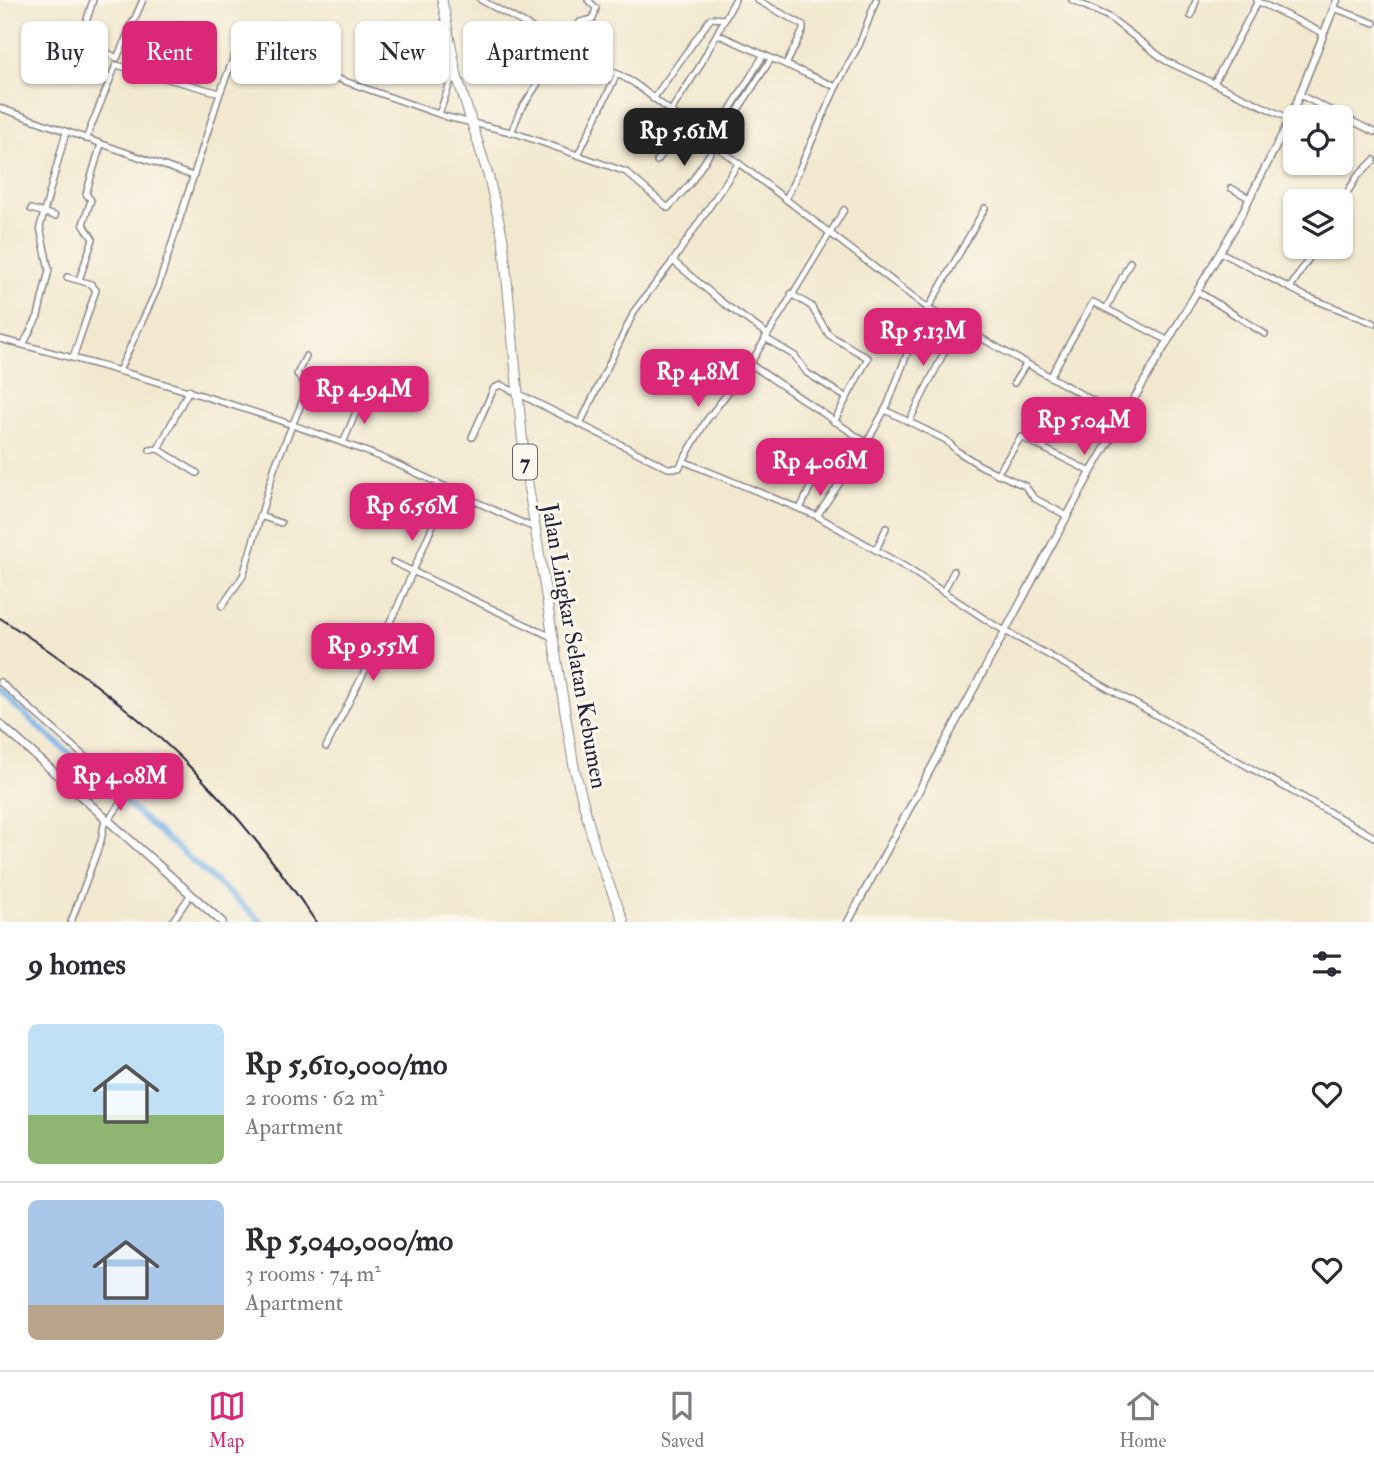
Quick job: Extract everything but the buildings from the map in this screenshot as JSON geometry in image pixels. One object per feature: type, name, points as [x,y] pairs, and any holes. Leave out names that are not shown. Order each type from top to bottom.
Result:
[{"type":"highway","name":"Jalan Lingkar Selatan Kebumen","points":[[442,0],[455,69],[489,178],[503,239],[518,394],[535,528],[583,807],[624,922]]},
{"type":"main road","points":[[0,724],[222,922]]},
{"type":"street","points":[[93,0],[84,29],[102,50],[119,57]]},
{"type":"street","points":[[132,21],[143,0]]},
{"type":"street","points":[[481,0],[518,21]]},
{"type":"street","points":[[584,21],[593,19],[596,8],[588,0]]},
{"type":"street","points":[[670,113],[735,0]]},
{"type":"street","points":[[757,0],[803,25],[802,33],[786,65]]},
{"type":"street","points":[[787,197],[836,87],[860,43],[876,0]]},
{"type":"street","points":[[1072,0],[1089,3],[1166,61],[1283,116]]},
{"type":"street","points":[[1191,16],[1196,0]]},
{"type":"street","points":[[1296,105],[1337,0]]},
{"type":"street","points":[[1214,83],[1257,1],[1324,33]]},
{"type":"street","points":[[1334,8],[1374,23]]},
{"type":"street","points":[[653,99],[711,18],[725,19]]},
{"type":"street","points":[[717,34],[836,87]]},
{"type":"street","points":[[86,139],[114,67],[122,65],[119,57],[122,48]]},
{"type":"street","points":[[118,371],[158,287],[220,93],[236,54],[314,82],[332,77],[439,114],[511,132],[626,172],[668,208],[690,184],[771,59]]},
{"type":"street","points":[[710,142],[763,56]]},
{"type":"street","points":[[439,114],[455,69]]},
{"type":"street","points":[[613,72],[787,197],[929,309],[1122,417]]},
{"type":"street","points":[[578,155],[617,74]]},
{"type":"street","points":[[188,84],[220,93]]},
{"type":"street","points":[[511,132],[520,111],[537,84]]},
{"type":"street","points":[[1300,95],[1374,132]]},
{"type":"street","points":[[0,108],[193,176]]},
{"type":"street","points":[[699,135],[710,121]]},
{"type":"street","points":[[657,161],[685,125]]},
{"type":"street","points":[[23,345],[38,316],[50,270],[39,229],[66,132]]},
{"type":"street","points":[[848,922],[1091,472],[1220,252],[1283,132]]},
{"type":"street","points":[[79,280],[93,238],[83,224],[91,200],[86,194],[101,144]]},
{"type":"street","points":[[1349,189],[1374,160]]},
{"type":"street","points":[[581,422],[635,310],[673,261],[738,164]]},
{"type":"street","points":[[1231,188],[1249,198]]},
{"type":"street","points":[[817,516],[867,443],[885,410],[900,379],[916,330],[985,208]]},
{"type":"street","points":[[31,209],[55,216]]},
{"type":"street","points":[[472,437],[496,386],[501,385],[581,422],[668,468],[679,468],[706,421],[750,364],[844,210]]},
{"type":"street","points":[[1220,252],[1290,288],[1374,323]]},
{"type":"street","points":[[1290,288],[1308,259]]},
{"type":"street","points":[[673,261],[723,303],[794,356],[807,373],[847,398]]},
{"type":"street","points":[[1107,307],[1130,262]]},
{"type":"street","points":[[67,276],[94,285],[96,290],[73,358]]},
{"type":"street","points":[[1197,291],[1265,334]]},
{"type":"street","points":[[791,293],[811,306],[829,335],[868,357],[834,422]]},
{"type":"street","points":[[1051,377],[1091,303],[1107,307],[1167,340]]},
{"type":"street","points":[[909,422],[958,325]]},
{"type":"street","points":[[0,339],[190,390],[343,443],[535,528]]},
{"type":"street","points":[[222,606],[243,576],[275,466],[309,386],[297,374],[306,356]]},
{"type":"street","points":[[750,364],[867,443]]},
{"type":"street","points":[[1014,383],[1026,364]]},
{"type":"street","points":[[158,449],[190,390]]},
{"type":"street","points":[[343,443],[362,398]]},
{"type":"street","points":[[885,410],[946,440],[957,451],[997,474],[1025,486],[1034,498],[1067,516]]},
{"type":"street","points":[[997,474],[1020,437],[1091,472]]},
{"type":"street","points":[[150,450],[158,449],[197,473]]},
{"type":"street","points":[[683,461],[817,516],[1006,631],[1374,837]]},
{"type":"street","points":[[800,509],[816,475]]},
{"type":"street","points":[[326,747],[413,574],[449,488]]},
{"type":"street","points":[[260,516],[281,523]]},
{"type":"street","points":[[876,550],[886,528]]},
{"type":"street","points":[[393,562],[413,574],[554,638]]},
{"type":"street","points":[[943,592],[954,571]]},
{"type":"street","points":[[0,682],[127,794],[126,799],[107,820],[71,922]]},
{"type":"street","points":[[172,922],[191,894]]},
{"type":"waterway","points":[[0,693],[262,922]]},
{"type":"railway","points":[[0,618],[94,684],[175,752],[248,830],[316,922]]}]
